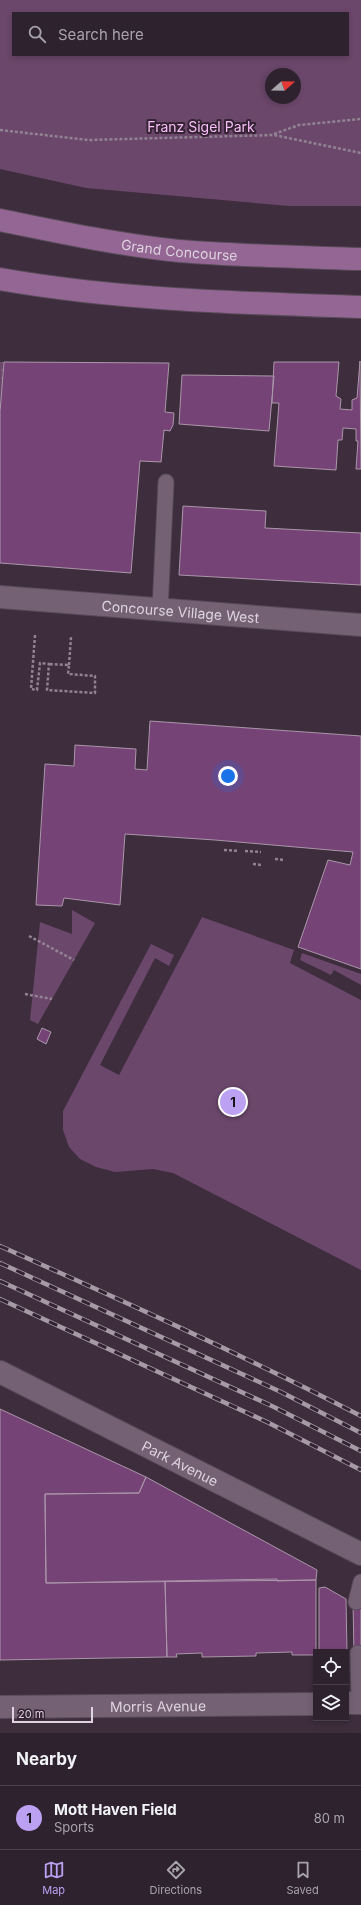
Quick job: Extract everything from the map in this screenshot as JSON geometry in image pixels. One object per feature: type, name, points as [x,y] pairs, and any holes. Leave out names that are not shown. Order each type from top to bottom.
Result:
[{"type":"main road","name":"Grand Concourse","points":[[0,220],[73,235],[178,250],[230,255],[361,259]]},
{"type":"main road","points":[[0,279],[96,292],[182,298],[361,306]]},
{"type":"street","name":"Concourse Village West","points":[[0,597],[361,625]]},
{"type":"street","name":"Park Avenue","points":[[0,1372],[361,1554]]},
{"type":"street","name":"Morris Avenue","points":[[0,1707],[313,1704]]},
{"type":"lane","points":[[160,610],[166,482]]},
{"type":"lane","points":[[356,1602],[361,1584]]},
{"type":"lane","points":[[355,1703],[359,1658]]},
{"type":"path","points":[[274,135],[299,125],[361,119]]},
{"type":"path","points":[[0,130],[56,138],[88,140],[274,135],[361,153]]},
{"type":"path","points":[[35,635],[31,689],[37,690],[40,663],[69,665]]},
{"type":"path","points":[[49,664],[47,690],[95,694],[96,676],[68,674],[71,637]]},
{"type":"path","points":[[224,850],[240,851]]},
{"type":"path","points":[[245,851],[261,852]]},
{"type":"path","points":[[275,859],[284,860]]},
{"type":"path","points":[[253,864],[262,865]]},
{"type":"path","points":[[29,936],[74,960]]},
{"type":"path","points":[[25,994],[52,999]]},
{"type":"green space","name":"Franz Sigel Park","points":[[0,0],[361,0],[361,206],[289,206],[86,188],[0,169]]},
{"type":"green space","points":[[0,362],[4,362],[0,412]]},
{"type":"green space","points":[[72,910],[95,923],[38,1024],[30,1020],[40,922],[72,934]]},
{"type":"green space","points":[[202,917],[294,950],[290,963],[361,1000],[361,1270],[173,1173],[153,1169],[115,1172],[96,1167],[80,1159],[69,1147],[63,1130],[63,1111],[151,944],[174,955],[169,966],[155,958],[100,1065],[119,1075]]},
{"type":"green space","points":[[302,953],[361,974],[361,985],[334,970],[331,975],[300,960]]},
{"type":"building","points":[[360,361],[361,469],[356,469],[358,441],[356,441],[356,429],[343,428],[342,440],[338,440],[336,470],[274,466],[279,403],[272,403],[274,362],[339,362],[336,396],[341,399],[340,409],[352,410],[352,400],[357,398]]},
{"type":"building","points":[[4,362],[169,363],[165,412],[174,413],[173,425],[170,431],[164,430],[161,462],[140,461],[131,573],[0,563],[0,412]]},
{"type":"building","points":[[182,375],[274,376],[269,431],[179,424]]},
{"type":"building","points":[[183,506],[266,511],[265,528],[361,533],[361,585],[179,575]]},
{"type":"building","points":[[150,721],[361,736],[361,969],[298,947],[328,860],[350,865],[353,852],[125,834],[120,905],[64,898],[62,906],[36,905],[45,764],[74,766],[75,745],[136,749],[135,769],[147,770]]},
{"type":"building","points":[[42,1028],[51,1032],[46,1044],[37,1039]]},
{"type":"building","points":[[0,1409],[146,1477],[139,1493],[45,1494],[46,1583],[165,1581],[167,1657],[0,1660]]},
{"type":"building","points":[[146,1477],[317,1570],[316,1580],[46,1583],[45,1494],[139,1493]]},
{"type":"building","points":[[277,1579],[277,1581],[316,1580],[316,1649],[313,1649],[313,1655],[292,1655],[292,1652],[256,1653],[256,1656],[202,1657],[202,1653],[176,1654],[177,1657],[167,1657],[165,1581]]},
{"type":"building","points":[[325,1587],[346,1599],[347,1649],[319,1649],[319,1588]]},
{"type":"building","points":[[361,1601],[361,1653],[354,1653],[353,1602]]},
{"type":"railway","points":[[0,1246],[136,1307],[317,1393],[361,1416]]},
{"type":"railway","points":[[0,1263],[281,1392],[361,1433]]},
{"type":"railway","points":[[0,1281],[274,1407],[361,1451]]},
{"type":"railway","points":[[0,1299],[267,1422],[361,1470]]},
{"type":"place","name":"Mott Haven Field","points":[[233,1102]]}]
